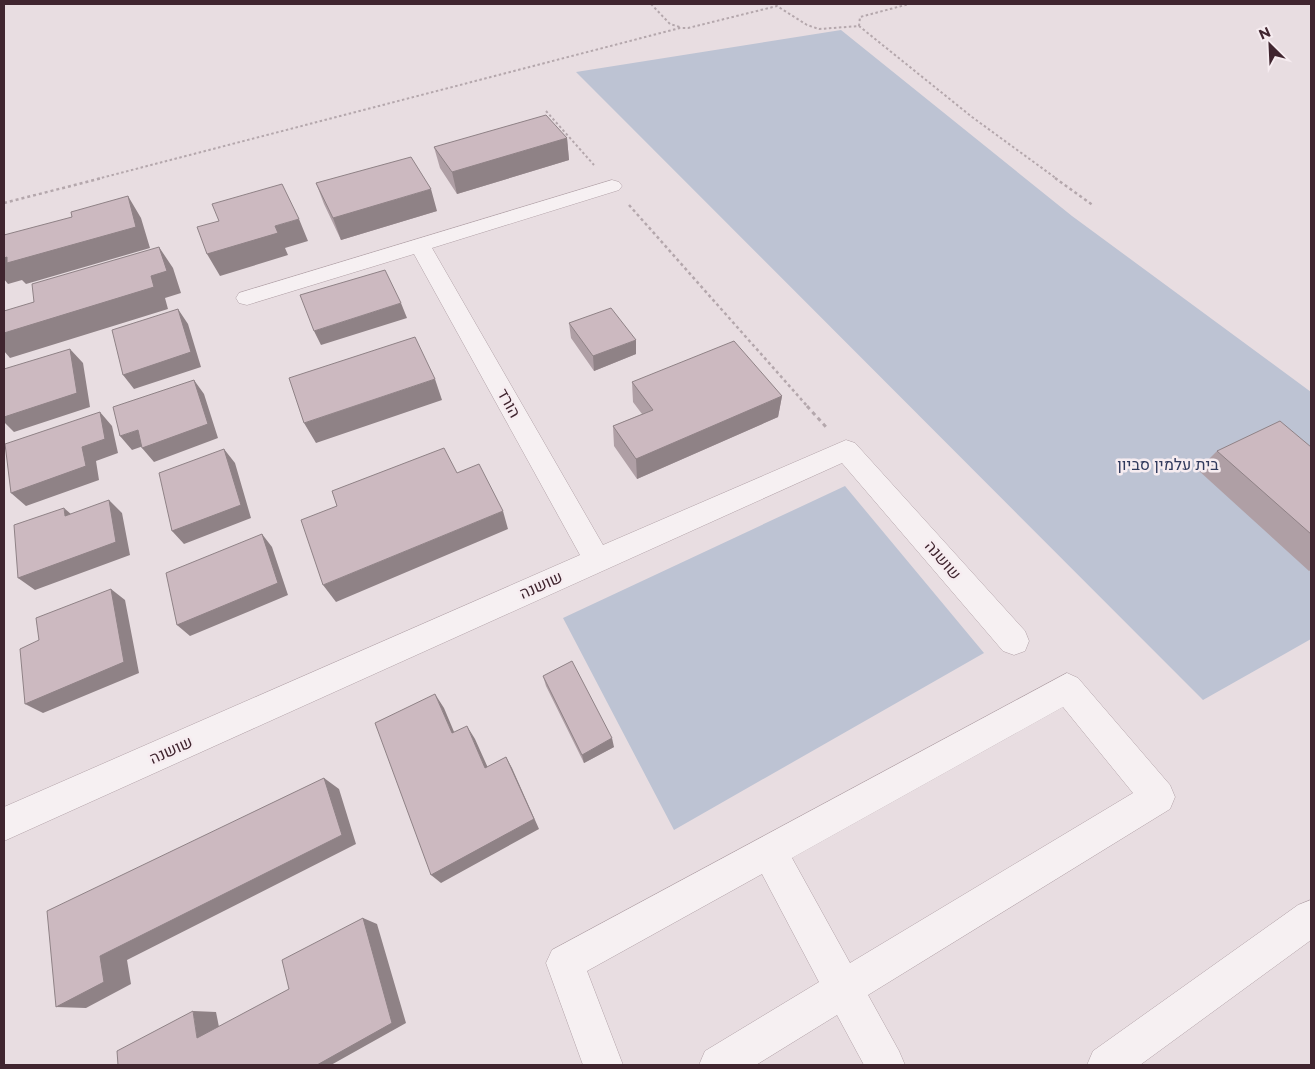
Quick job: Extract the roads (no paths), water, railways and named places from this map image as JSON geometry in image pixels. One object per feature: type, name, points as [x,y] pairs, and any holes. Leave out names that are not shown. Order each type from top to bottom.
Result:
[{"type":"street","points":[[247,298],[612,186]]},
{"type":"street","name":"הורד","points":[[420,245],[597,560]]},
{"type":"street","name":"שושנה","points":[[4,824],[846,450],[1014,641]]},
{"type":"street","points":[[603,1065],[565,963],[1068,688],[1158,797],[719,1065]]},
{"type":"street","points":[[769,852],[886,1065]]},
{"type":"street","points":[[1107,1065],[1311,918]]},
{"type":"park label","name":"בית עלמין סביון","points":[[1168,464]]}]
